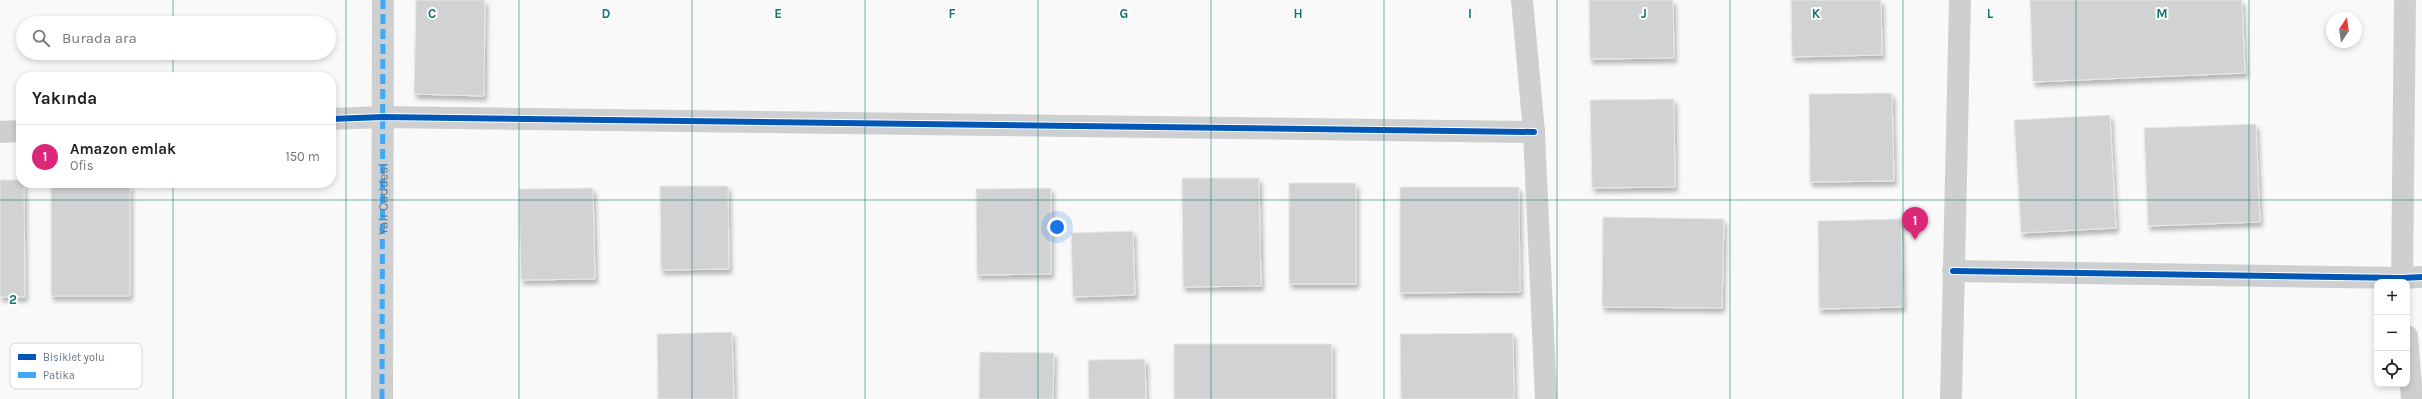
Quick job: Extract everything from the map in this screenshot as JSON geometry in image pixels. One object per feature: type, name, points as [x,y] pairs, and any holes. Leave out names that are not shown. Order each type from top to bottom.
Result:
[{"type":"street","name":"Yalı Caddesi","points":[[382,399],[383,0]]},
{"type":"street","points":[[1522,0],[1534,132],[1546,399]]},
{"type":"street","points":[[1951,399],[1960,0]]},
{"type":"street","points":[[1953,271],[2409,279],[2405,0]]},
{"type":"street","points":[[336,119],[383,116],[1534,132]]},
{"type":"street","points":[[0,132],[16,131]]},
{"type":"street","points":[[2408,351],[2412,399]]},
{"type":"building","points":[[416,0],[485,0],[484,96],[414,94]]},
{"type":"building","points":[[1589,0],[1673,0],[1674,58],[1590,59]]},
{"type":"building","points":[[1791,0],[1881,0],[1882,55],[1792,57]]},
{"type":"building","points":[[2030,0],[2242,0],[2245,73],[2033,82]]},
{"type":"building","points":[[1892,93],[1894,181],[1810,182],[1809,94]]},
{"type":"building","points":[[1674,99],[1675,187],[1592,188],[1590,100]]},
{"type":"building","points":[[2110,115],[2116,228],[2021,233],[2014,120]]},
{"type":"building","points":[[2256,124],[2260,222],[2148,226],[2144,128]]},
{"type":"building","points":[[1182,178],[1259,178],[1261,286],[1183,287]]},
{"type":"building","points":[[0,180],[16,180],[16,188],[24,188],[25,297],[0,297]]},
{"type":"building","points":[[1289,183],[1356,183],[1356,284],[1289,284]]},
{"type":"building","points":[[660,186],[728,186],[729,269],[661,270]]},
{"type":"building","points":[[1400,187],[1519,187],[1520,292],[1400,293]]},
{"type":"building","points":[[51,188],[130,188],[130,296],[51,296]]},
{"type":"building","points":[[593,188],[595,279],[521,280],[519,189]]},
{"type":"building","points":[[1051,188],[1051,274],[977,275],[976,189]]},
{"type":"building","points":[[1603,217],[1724,219],[1722,308],[1602,307]]},
{"type":"building","points":[[1901,219],[1903,307],[1819,309],[1818,221]]},
{"type":"building","points":[[1133,231],[1135,295],[1073,297],[1071,233]]},
{"type":"building","points":[[732,332],[734,399],[658,399],[657,334]]},
{"type":"building","points":[[1513,333],[1514,399],[1401,399],[1400,334]]},
{"type":"building","points":[[1174,344],[1332,344],[1332,399],[1174,399]]},
{"type":"building","points":[[980,352],[1054,353],[1053,399],[979,399]]},
{"type":"building","points":[[1145,359],[1146,399],[1089,399],[1088,360]]},
{"type":"marked path","points":[[382,399],[383,0]]},
{"type":"cycle path","points":[[336,119],[383,117],[1534,132]]},
{"type":"cycle path","points":[[1953,271],[2402,278],[2422,277]]},
{"type":"place","name":"Amazon emlak","points":[[1915,240]]}]
